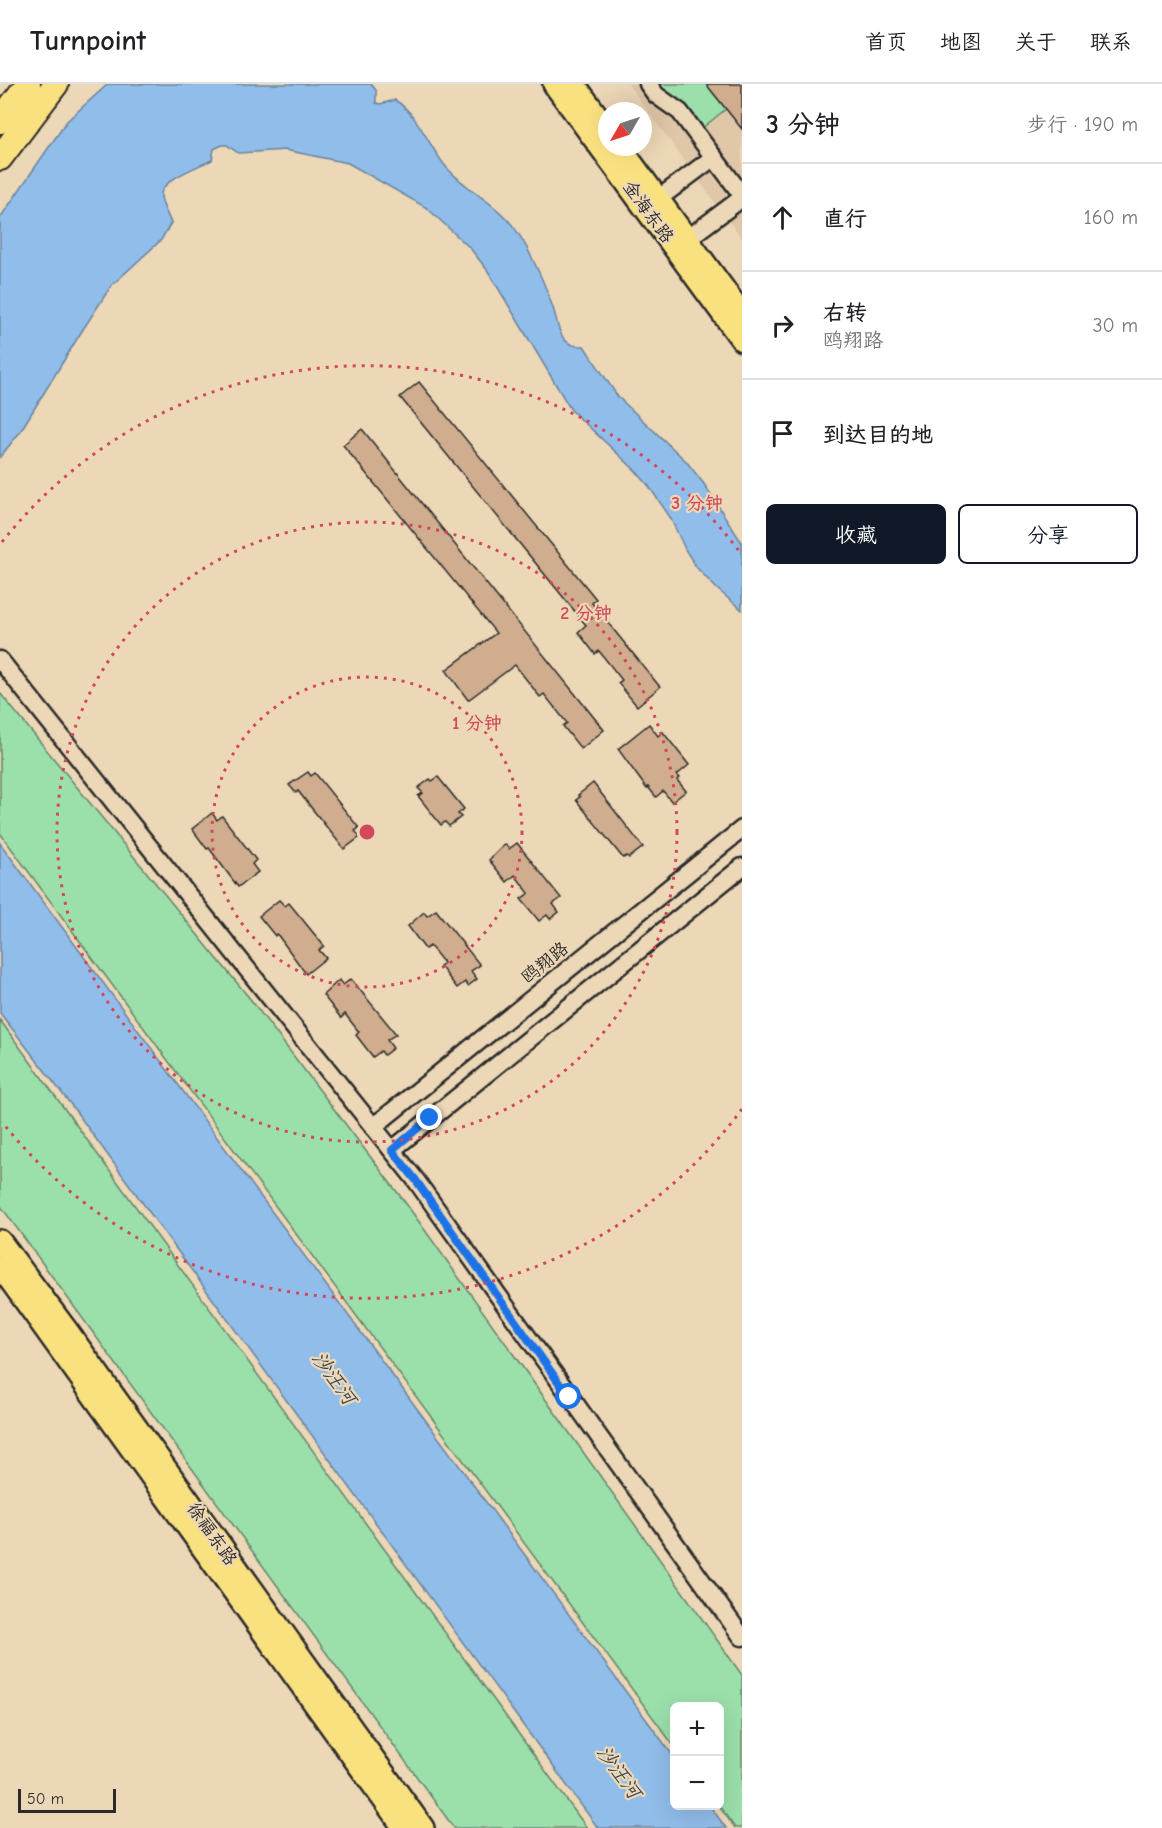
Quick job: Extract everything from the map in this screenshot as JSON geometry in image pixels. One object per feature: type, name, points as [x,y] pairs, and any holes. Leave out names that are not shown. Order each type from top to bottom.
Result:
[{"type":"highway","points":[[0,121],[28,84]]},
{"type":"highway","points":[[0,158],[56,84]]},
{"type":"main road","name":"金海东路","points":[[554,84],[742,340]]},
{"type":"main road","points":[[574,84],[598,117]]},
{"type":"main road","name":"金海东路","points":[[627,156],[742,314]]},
{"type":"main road","name":"徐福东路","points":[[0,1241],[68,1332],[423,1828]]},
{"type":"main road","name":"徐福东路","points":[[0,1266],[404,1828]]},
{"type":"street","points":[[648,84],[656,95],[680,112],[742,196],[687,239]]},
{"type":"street","points":[[658,199],[714,158]]},
{"type":"street","points":[[0,660],[415,1179],[742,1637]]},
{"type":"street","name":"鸥翔路","points":[[374,1127],[742,829]]},
{"type":"street","points":[[392,1150],[742,867]]},
{"type":"shaded area","points":[[628,84],[742,84],[742,239],[652,117],[652,102],[641,102]]},
{"type":"green space","points":[[658,84],[706,84],[726,109],[701,129]]},
{"type":"green space","points":[[0,693],[251,1000],[407,1205],[742,1675],[742,1828],[735,1828],[722,1810],[724,1810],[724,1702],[670,1702],[670,1741],[0,833]]},
{"type":"green space","points":[[0,1020],[587,1828],[454,1828],[0,1205]]},
{"type":"water","points":[[108,84],[371,84],[376,90],[376,103],[395,100],[404,107],[447,168],[497,210],[517,231],[542,279],[558,328],[564,339],[576,346],[584,346],[618,397],[686,461],[704,484],[742,543],[742,610],[697,568],[670,517],[648,485],[571,410],[488,271],[470,248],[427,208],[348,163],[285,150],[238,153],[227,145],[222,145],[214,149],[212,160],[167,184],[161,198],[171,223],[161,240],[111,286],[20,432],[0,457],[0,218],[67,121]]},
{"type":"water","name":"沙汪河","points":[[0,843],[670,1752],[670,1810],[713,1810],[726,1828],[598,1828],[72,1106],[0,1013]]},
{"type":"building","points":[[706,84],[742,84],[742,129]]},
{"type":"building","points":[[419,382],[596,599],[592,603],[660,687],[637,706],[618,683],[622,680],[599,651],[595,654],[578,632],[586,625],[400,397]]},
{"type":"building","points":[[362,429],[604,730],[581,749],[563,726],[567,723],[544,694],[540,697],[515,665],[468,700],[446,670],[496,633],[343,445]]},
{"type":"building","points":[[649,724],[658,736],[663,732],[689,765],[677,775],[680,778],[677,780],[686,791],[672,802],[663,791],[656,797],[648,787],[647,789],[618,749]]},
{"type":"building","points":[[308,772],[311,776],[315,773],[359,828],[355,831],[360,837],[344,849],[298,791],[296,793],[289,785]]},
{"type":"building","points":[[438,777],[464,809],[458,814],[461,817],[449,826],[445,822],[441,825],[418,796],[423,793],[418,788],[430,779],[432,781]]},
{"type":"building","points":[[593,783],[643,847],[629,858],[627,856],[623,858],[576,800],[580,797],[578,795]]},
{"type":"building","points":[[212,813],[217,820],[222,816],[256,860],[252,864],[258,872],[238,887],[192,829]]},
{"type":"building","points":[[517,843],[561,898],[553,904],[559,912],[550,919],[547,915],[539,921],[521,899],[529,893],[515,875],[507,882],[489,860],[505,844],[509,849]]},
{"type":"building","points":[[279,900],[285,906],[289,903],[324,946],[319,950],[326,958],[306,974],[277,934],[275,936],[259,916]]},
{"type":"building","points":[[436,910],[480,965],[471,971],[477,979],[468,986],[465,982],[457,988],[440,966],[444,963],[430,946],[425,949],[408,926],[424,912],[427,916]]},
{"type":"building","points":[[351,979],[396,1034],[387,1040],[393,1048],[384,1055],[381,1051],[373,1057],[356,1035],[359,1032],[345,1014],[341,1018],[323,995],[339,980],[343,985]]},
{"type":"route","points":[[430,1118],[392,1150],[415,1179],[569,1397]]}]
